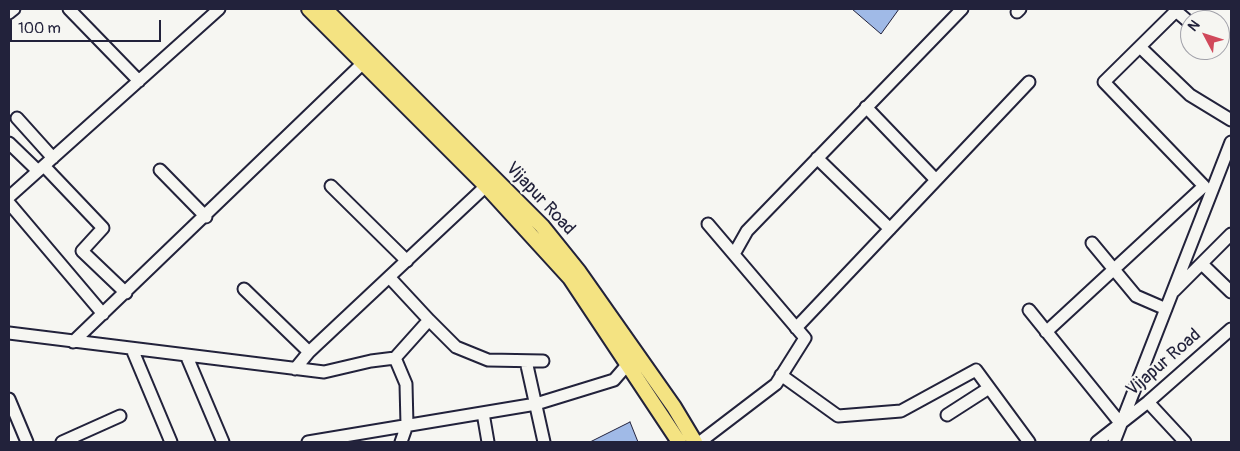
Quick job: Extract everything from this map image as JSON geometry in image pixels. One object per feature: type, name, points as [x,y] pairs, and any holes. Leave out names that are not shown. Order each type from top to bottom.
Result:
[{"type":"main road","name":"Vijapur Road","points":[[309,9],[486,186],[570,278],[679,442]]},
{"type":"main road","name":"Vijapur Road","points":[[325,9],[542,226],[585,280],[674,407],[695,442]]},
{"type":"street","points":[[9,13],[14,9]]},
{"type":"street","points":[[68,9],[139,81]]},
{"type":"street","points":[[11,191],[45,165],[219,9]]},
{"type":"street","points":[[734,254],[747,231],[962,9]]},
{"type":"street","points":[[1046,332],[1204,186],[1104,82],[1177,10]]},
{"type":"street","points":[[1140,47],[1190,95],[1231,120]]},
{"type":"street","points":[[73,342],[362,64]]},
{"type":"street","points":[[796,328],[1030,82]]},
{"type":"street","points":[[866,107],[936,180]]},
{"type":"street","points":[[17,118],[45,165],[103,228],[82,251],[126,293]]},
{"type":"street","points":[[1114,442],[1231,142]]},
{"type":"street","points":[[9,143],[45,165]]},
{"type":"street","points":[[817,158],[890,229]]},
{"type":"street","points":[[160,170],[206,216]]},
{"type":"street","points":[[331,186],[407,261]]},
{"type":"street","points":[[295,369],[309,352],[486,186]]},
{"type":"street","points":[[9,204],[103,314]]},
{"type":"street","points":[[700,442],[776,384],[805,338],[708,224]]},
{"type":"street","points":[[1172,294],[1202,264],[1229,242]]},
{"type":"street","points":[[1092,243],[1136,296],[1166,309]]},
{"type":"street","points":[[1202,264],[1231,292]]},
{"type":"street","points":[[390,278],[456,347],[488,360],[543,361]]},
{"type":"street","points":[[244,289],[309,352]]},
{"type":"street","points":[[1029,310],[1121,424]]},
{"type":"street","points":[[9,333],[324,372],[371,361],[395,358],[429,320]]},
{"type":"street","name":"Vijapur Road","points":[[1097,442],[1148,402],[1231,329]]},
{"type":"street","points":[[132,349],[171,442]]},
{"type":"street","points":[[186,356],[223,442]]},
{"type":"street","points":[[395,358],[406,384],[407,425],[401,442]]},
{"type":"street","points":[[526,360],[544,442]]},
{"type":"street","points":[[308,442],[337,440],[407,425],[536,404],[614,380],[627,365]]},
{"type":"street","points":[[781,375],[838,416],[901,411],[976,370],[1029,442]]},
{"type":"street","points":[[947,415],[990,388]]},
{"type":"street","points":[[9,399],[13,421],[27,442]]},
{"type":"street","points":[[1148,402],[1185,442]]},
{"type":"street","points":[[484,413],[488,442]]},
{"type":"street","points":[[62,442],[120,416]]},
{"type":"building","points":[[852,9],[899,9],[881,34]]},
{"type":"building","points":[[630,422],[638,442],[590,442]]}]
